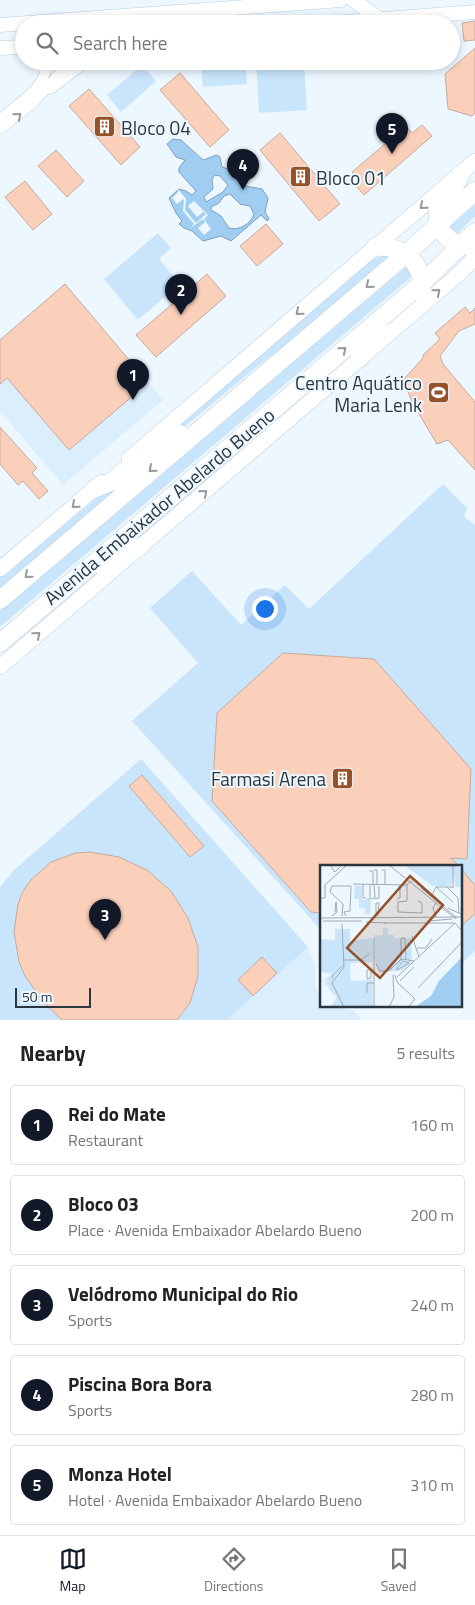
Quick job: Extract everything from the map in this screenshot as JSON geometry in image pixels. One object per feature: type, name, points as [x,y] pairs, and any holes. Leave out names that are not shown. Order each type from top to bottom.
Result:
[{"type":"highway","points":[[460,175],[456,187],[440,205],[439,224],[448,240],[471,250]]},
{"type":"highway","name":"Avenida Embaixador Abelardo Bueno","points":[[0,600],[406,254],[475,191]]},
{"type":"highway","name":"Avenida Embaixador Abelardo Bueno","points":[[0,643],[421,284],[471,250],[475,232]]},
{"type":"highway","points":[[360,358],[369,341],[412,305],[419,294],[421,284],[418,267],[406,254],[386,246],[375,247]]},
{"type":"highway","points":[[94,489],[112,482],[139,459],[186,430],[246,380],[283,357]]},
{"type":"highway","points":[[0,651],[57,603],[122,554],[140,547]]},
{"type":"main road","points":[[153,15],[341,0]]},
{"type":"main road","points":[[353,0],[374,15]]},
{"type":"main road","points":[[440,15],[475,12]]},
{"type":"main road","points":[[0,24],[15,24]]},
{"type":"main road","points":[[0,48],[15,47]]},
{"type":"main road","points":[[50,87],[72,70]]},
{"type":"main road","points":[[0,569],[475,162]]},
{"type":"main road","name":"Avenida Embaixador Abelardo Bueno","points":[[0,667],[460,273],[471,250]]},
{"type":"street","points":[[0,120],[41,82],[47,70]]},
{"type":"street","points":[[0,129],[29,107],[64,70]]},
{"type":"shaded area","points":[[136,70],[146,70],[156,81],[121,112],[107,95]]},
{"type":"shaded area","points":[[202,70],[246,70],[247,84],[203,87]]},
{"type":"shaded area","points":[[257,70],[305,70],[307,110],[259,113]]},
{"type":"shaded area","points":[[173,139],[181,140],[203,160],[217,155],[220,157],[222,167],[237,172],[245,186],[262,189],[268,198],[265,212],[269,219],[267,221],[261,215],[231,241],[221,236],[203,241],[192,231],[184,228],[179,224],[182,221],[169,198],[179,189],[192,195],[196,191],[179,172],[179,168],[185,160],[176,157],[167,144]],"holes":[[[215,175],[220,176],[228,185],[223,192],[206,202],[204,197],[213,189],[212,179]],[[230,194],[240,204],[250,206],[254,214],[250,221],[241,228],[229,228],[221,216],[211,210],[211,207],[219,203],[224,196]]]},
{"type":"shaded area","points":[[475,204],[475,216],[456,235],[449,227]]},
{"type":"shaded area","points":[[158,233],[171,248],[159,259],[180,284],[138,320],[104,279]]},
{"type":"shaded area","points":[[385,255],[390,257],[333,309],[255,368],[183,428],[152,447],[373,259]]},
{"type":"shaded area","points":[[406,267],[410,269],[411,277],[0,627],[0,611]]},
{"type":"shaded area","points":[[65,284],[163,400],[63,485],[0,411],[0,340]]},
{"type":"shaded area","points":[[167,446],[0,590],[0,577],[136,466]]},
{"type":"shaded area","points":[[443,484],[467,508],[464,517],[475,525],[475,951],[462,963],[462,865],[320,865],[320,929],[132,721],[198,663],[150,608],[192,571],[241,625],[285,585],[309,609]]},
{"type":"shaded area","points":[[141,759],[308,947],[227,1020],[0,1020],[0,887],[13,871]]},
{"type":"shaded area","points":[[308,947],[315,965],[315,986],[320,995],[320,1008],[344,1008],[354,1011],[362,1020],[227,1020]]},
{"type":"pier","points":[[178,189],[186,199],[185,210],[196,223],[206,214],[203,212],[197,217],[188,206],[194,201],[208,215],[204,219],[211,229],[204,235],[198,228],[205,222],[203,219],[189,229],[194,224],[183,211],[184,199],[177,204],[172,198],[178,192]]},
{"type":"building","points":[[475,21],[475,40],[464,41],[462,23]]},
{"type":"building","points":[[475,48],[475,113],[472,116],[448,109],[445,74],[450,70],[460,70],[460,61]]},
{"type":"building","points":[[180,73],[229,130],[210,147],[160,90]]},
{"type":"building","name":"Bloco 04","points":[[89,89],[140,147],[121,165],[69,106]]},
{"type":"building","points":[[422,125],[432,136],[364,195],[354,184],[359,180],[352,172],[406,126],[412,133]]},
{"type":"building","name":"Bloco 01","points":[[280,133],[340,204],[319,221],[260,150]]},
{"type":"building","points":[[56,150],[84,181],[67,197],[38,166]]},
{"type":"building","points":[[25,181],[52,214],[33,230],[5,197]]},
{"type":"building","points":[[266,224],[283,244],[257,266],[240,246]]},
{"type":"building","points":[[207,274],[226,296],[156,357],[136,335]]},
{"type":"building","points":[[65,284],[146,380],[132,393],[134,395],[69,450],[7,378],[0,384],[0,340]]},
{"type":"building","name":"Centro Aquático Maria Lenk","points":[[465,307],[470,313],[475,308],[475,324],[459,331],[440,356],[443,364],[475,402],[475,470],[448,440],[437,444],[413,404],[404,382],[404,379],[423,358],[423,355],[440,339],[435,333]]},
{"type":"building","points":[[0,427],[37,468],[32,473],[48,491],[39,499],[23,481],[18,485],[0,464]]},
{"type":"building","name":"Farmasi Arena","points":[[283,653],[374,659],[471,769],[467,859],[451,858],[458,865],[320,865],[320,913],[311,912],[212,801],[217,713]]},
{"type":"building","points":[[142,775],[204,846],[190,857],[129,786]]},
{"type":"building","points":[[90,852],[119,857],[147,870],[171,891],[188,918],[198,947],[198,976],[190,1003],[177,1020],[62,1020],[43,1002],[25,976],[19,962],[14,932],[18,904],[23,891],[31,880],[51,862],[76,853]]},
{"type":"building","points":[[462,870],[475,885],[475,914],[462,925]]},
{"type":"building","points":[[262,957],[277,973],[253,996],[238,980]]},
{"type":"place","name":"Bloco 04","points":[[105,127]]},
{"type":"place","name":"Monza Hotel","points":[[392,154]]},
{"type":"place","name":"Bloco 01","points":[[300,177]]},
{"type":"place","name":"Piscina Bora Bora","points":[[243,190]]},
{"type":"place","name":"Bloco 03","points":[[181,315]]},
{"type":"place","name":"Centro Aquático Maria Lenk","points":[[438,393]]},
{"type":"place","name":"Rei do Mate","points":[[133,400]]},
{"type":"place","name":"Farmasi Arena","points":[[342,778]]},
{"type":"place","name":"Velódromo Municipal do Rio","points":[[105,940]]}]
